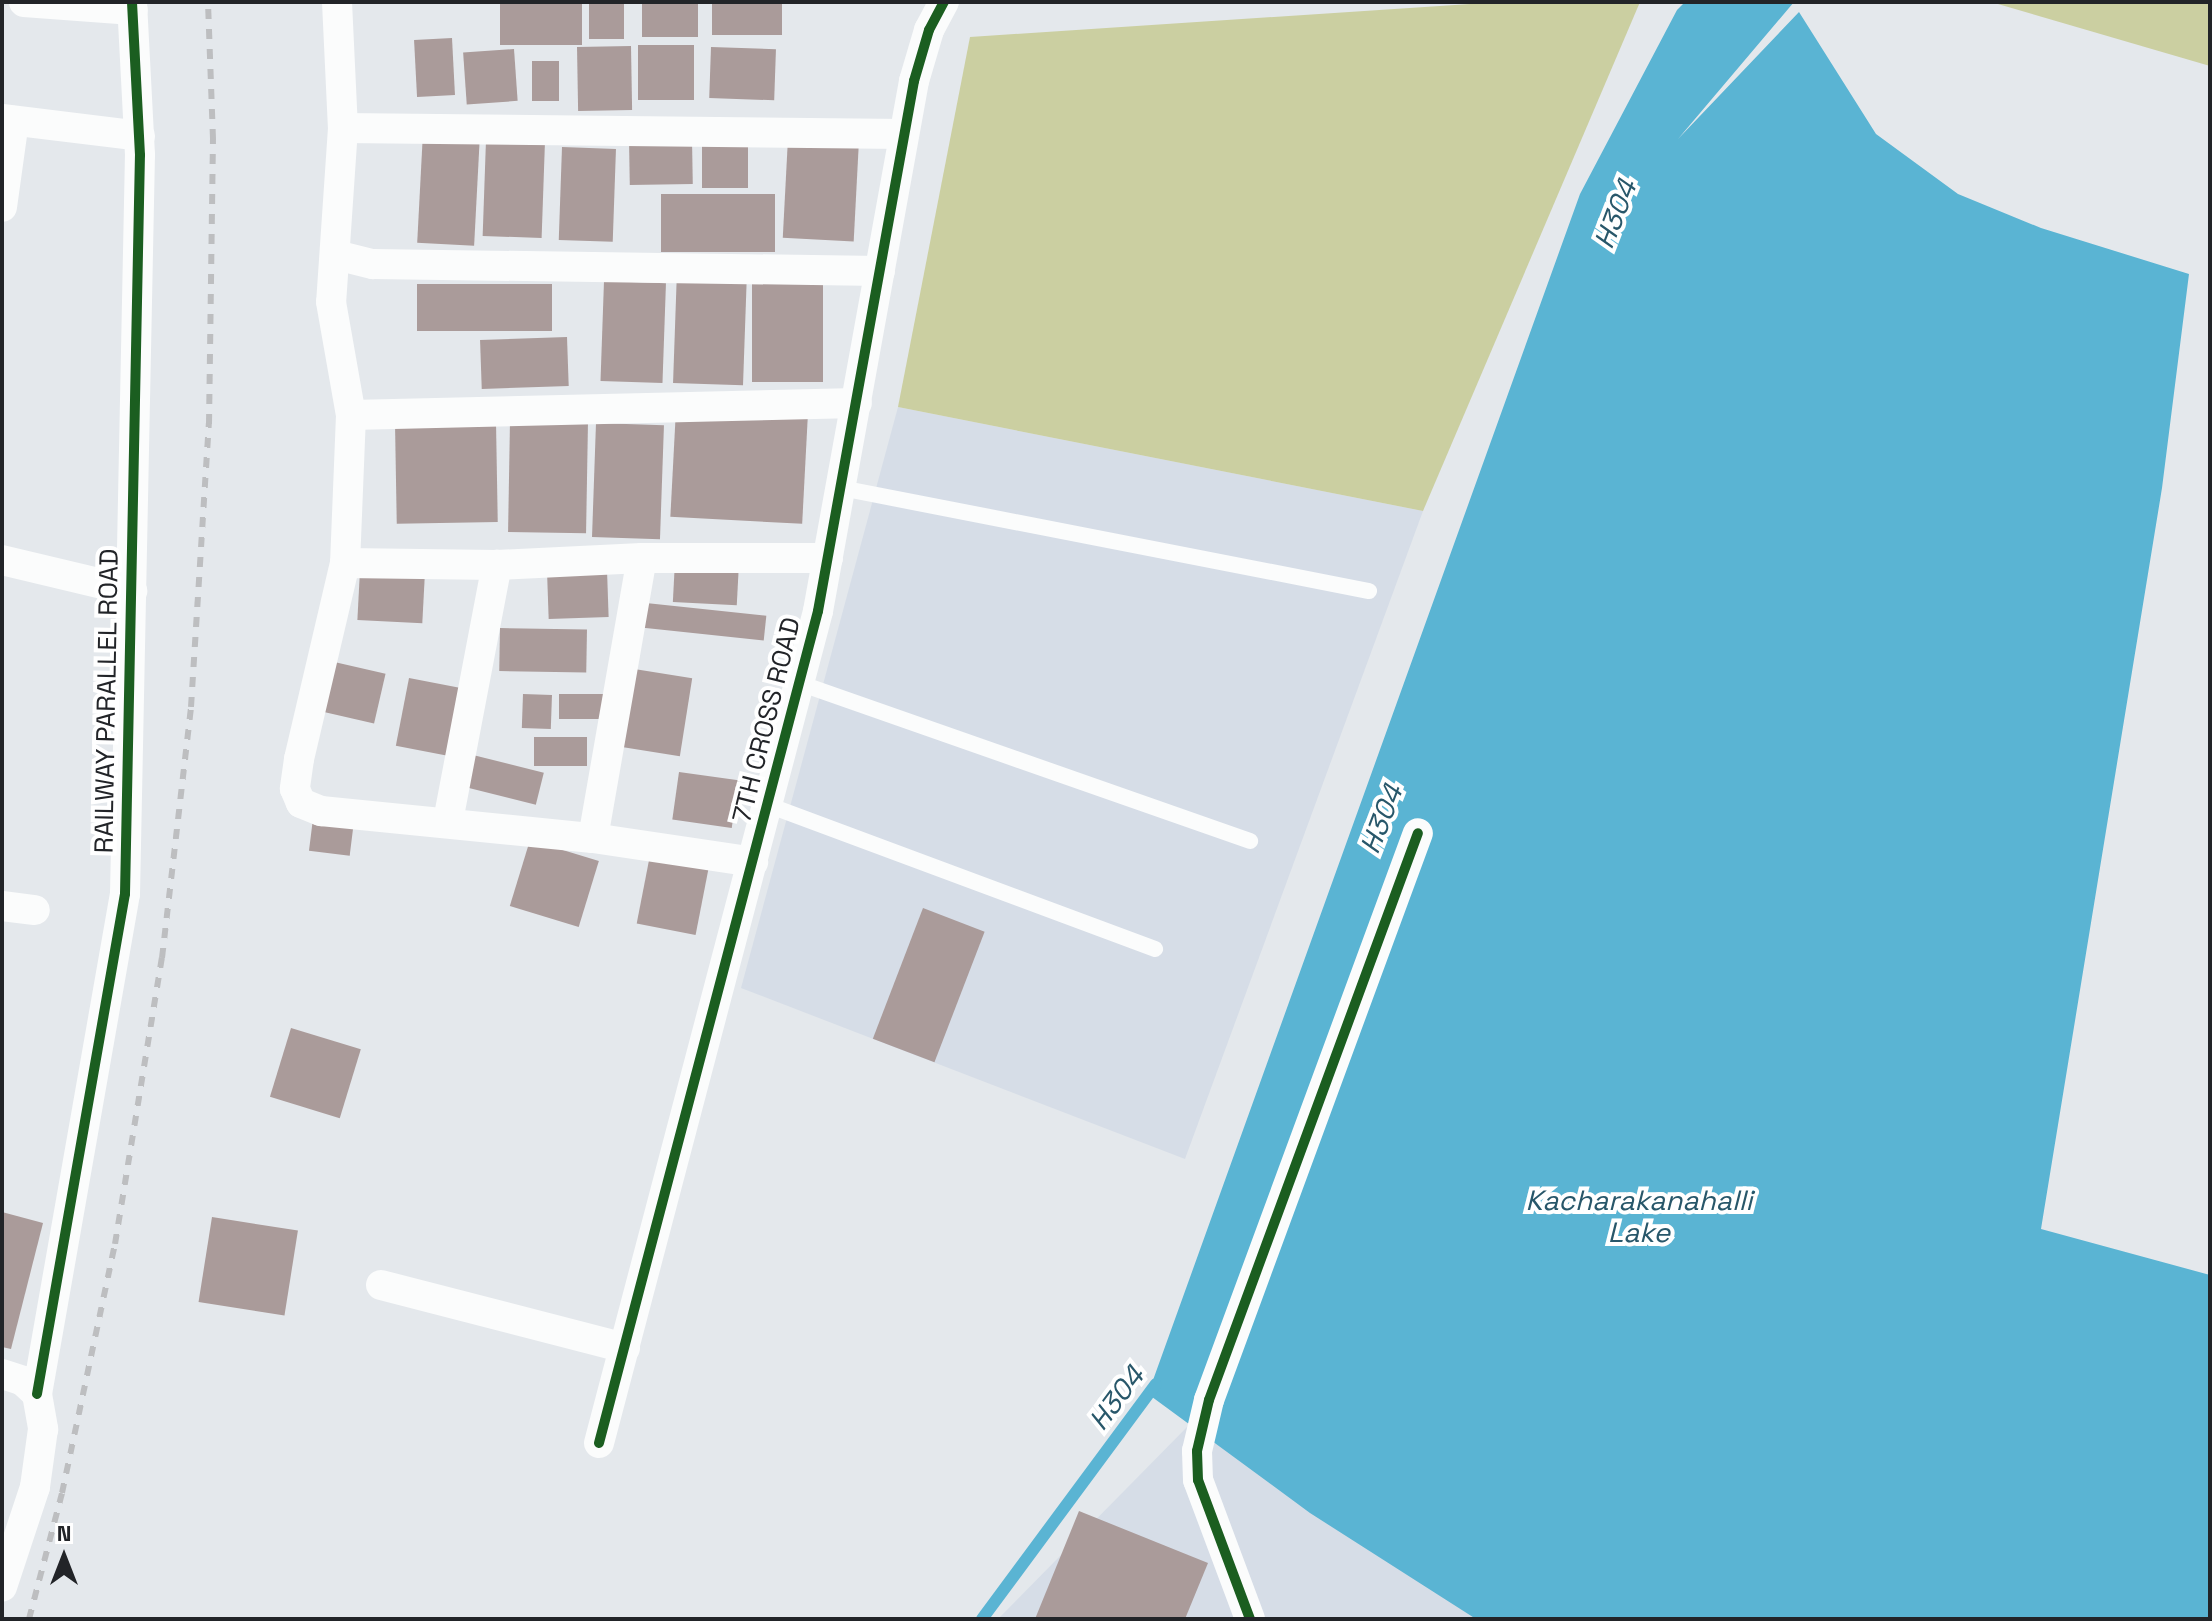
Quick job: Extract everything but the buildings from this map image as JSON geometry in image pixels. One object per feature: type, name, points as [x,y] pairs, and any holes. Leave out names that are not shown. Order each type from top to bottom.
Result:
[{"type":"street","points":[[24,2],[133,6]]},
{"type":"street","points":[[337,2],[343,128],[331,302],[351,415],[345,563],[295,789],[301,803],[321,811],[448,821],[593,838],[753,862]]},
{"type":"street","name":"7TH CROSS ROAD","points":[[599,1443],[799,683],[828,558],[914,81],[929,30],[944,2]]},
{"type":"street","name":"RAILWAY PARALLEL ROAD","points":[[2,1587],[35,1487],[43,1429],[37,1394],[125,894],[140,136],[133,6]]},
{"type":"street","points":[[2,207],[8,120],[140,136]]},
{"type":"street","points":[[343,128],[904,134]]},
{"type":"street","points":[[336,255],[373,264],[880,271]]},
{"type":"street","points":[[351,415],[857,403]]},
{"type":"street","points":[[345,563],[497,565],[642,558],[828,558]]},
{"type":"street","points":[[593,838],[642,558]]},
{"type":"street","points":[[2,560],[132,591]]},
{"type":"street","points":[[448,821],[497,565]]},
{"type":"street","points":[[1250,1619],[1198,1480],[1197,1451],[1209,1400],[1418,833]]},
{"type":"street","points":[[2,906],[35,910]]},
{"type":"street","points":[[381,1285],[625,1348]]},
{"type":"street","points":[[2,1374],[23,1381],[37,1394]]},
{"type":"lane","points":[[841,488],[1369,591]]},
{"type":"lane","points":[[799,683],[1250,841]]},
{"type":"lane","points":[[768,805],[1155,949]]},
{"type":"shaded area","points":[[898,407],[1423,511],[1185,1159],[741,988]]},
{"type":"shaded area","points":[[1189,1425],[1477,1619],[998,1619]]},
{"type":"green space","points":[[1500,2],[1640,2],[1423,511],[898,407],[970,37]]},
{"type":"green space","points":[[1991,2],[2210,2],[2210,66]]},
{"type":"water","name":"Kacharakanahalli Lake","points":[[1685,2],[1794,2],[1678,139],[1799,12],[1876,134],[1958,194],[2041,228],[2189,274],[2162,488],[2041,1229],[2210,1275],[2210,1619],[1476,1619],[1310,1513],[1148,1394],[1580,194],[1677,10]]},
{"type":"waterway","name":"H304","points":[[982,1619],[1156,1384]]},
{"type":"railway","points":[[29,1619],[62,1493],[115,1244],[162,958],[191,707],[209,424],[213,139],[208,2]]},
{"type":"cycle path","points":[[37,1394],[125,894],[140,155],[132,2]]},
{"type":"cycle path","points":[[599,1443],[818,611],[914,81],[929,30],[944,2]]},
{"type":"cycle path","points":[[1250,1619],[1198,1480],[1197,1451],[1209,1400],[1418,833]]}]
